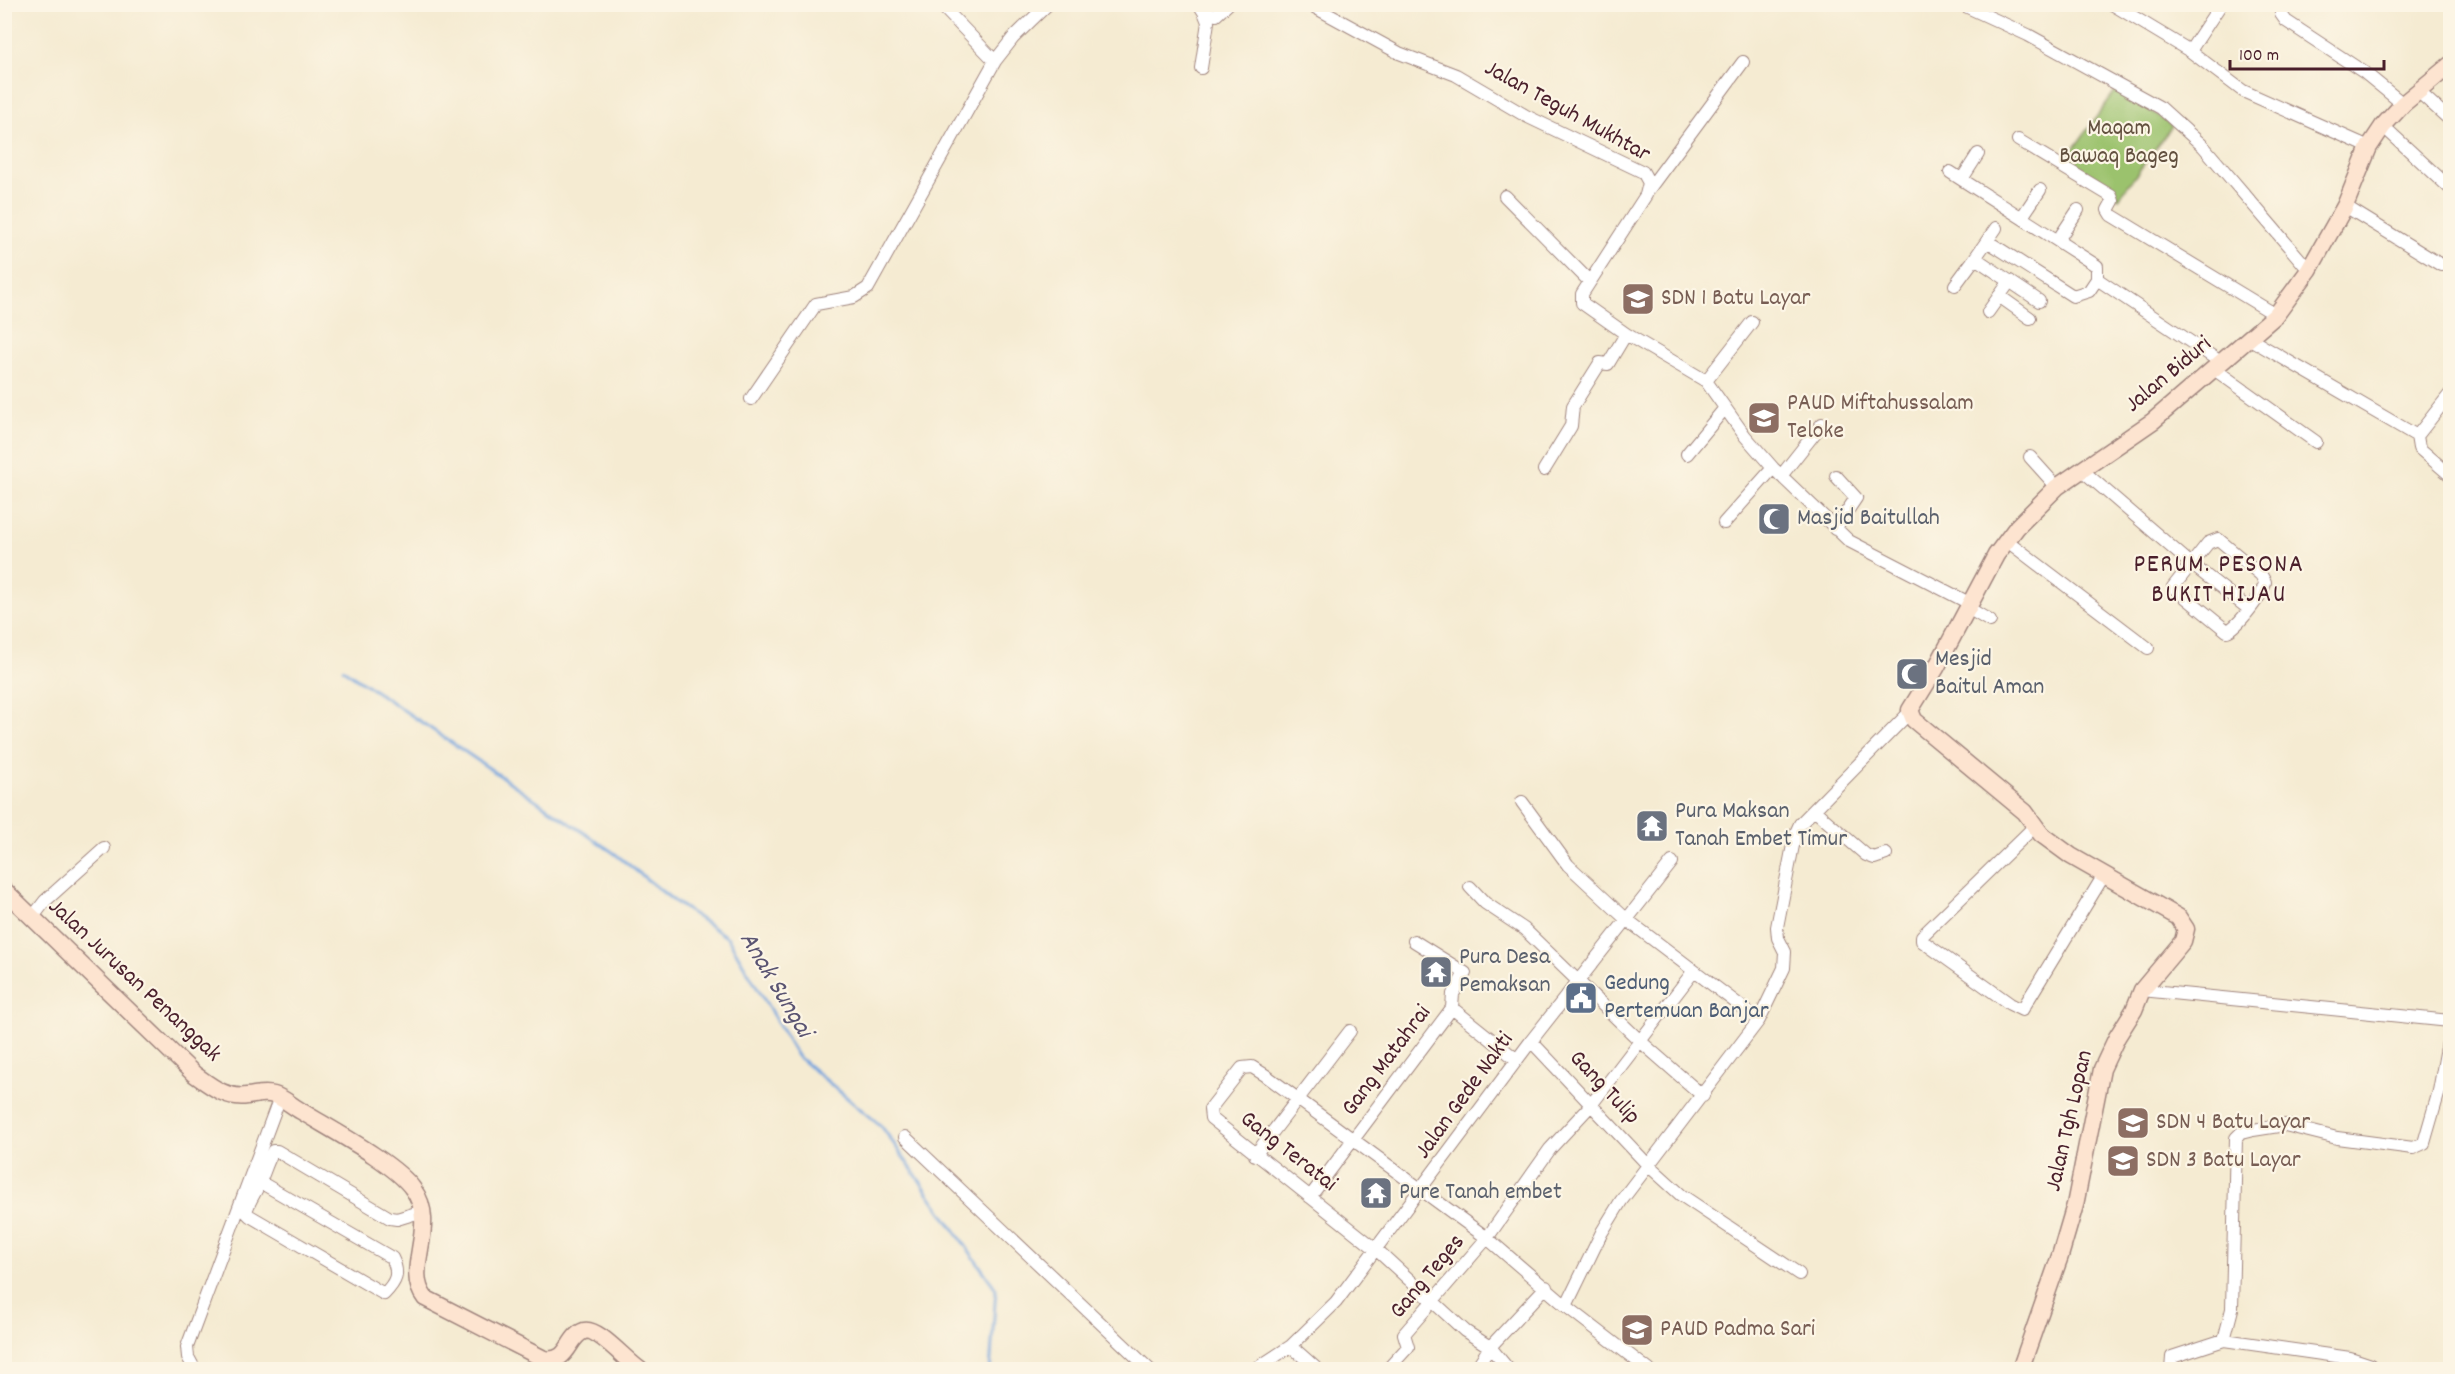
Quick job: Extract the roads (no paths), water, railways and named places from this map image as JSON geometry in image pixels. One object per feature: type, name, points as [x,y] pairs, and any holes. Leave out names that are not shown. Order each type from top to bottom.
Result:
[{"type":"street","points":[[940,4],[995,61]]},
{"type":"street","points":[[751,399],[816,304],[858,296],[868,288],[995,61],[1013,38],[1048,4]]},
{"type":"street","points":[[1202,8],[1216,15],[1228,4]]},
{"type":"street","name":"Jalan Teguh Mukhtar","points":[[1309,4],[1399,53],[1456,75],[1526,116],[1641,170],[1647,177],[1649,189],[1582,294],[1582,303],[1626,334],[1706,381],[1777,472],[1835,529],[1857,547],[1970,606],[1990,621]]},
{"type":"street","points":[[1961,4],[2028,35],[2161,108],[2203,146],[2309,270]]},
{"type":"street","points":[[2112,4],[2190,51],[2242,91],[2369,147]]},
{"type":"street","points":[[2190,51],[2221,4]]},
{"type":"street","points":[[2284,4],[2281,14],[2286,21],[2356,67],[2403,104]]},
{"type":"street","points":[[1201,69],[1208,22],[1202,8]]},
{"type":"street","points":[[1649,189],[1743,62]]},
{"type":"street","name":"Jalan Biduri","points":[[1910,713],[2006,540],[2057,487],[2136,434],[2276,315],[2309,270],[2345,206],[2369,147],[2383,126],[2403,104],[2451,65]]},
{"type":"street","points":[[2418,91],[2451,120]]},
{"type":"street","points":[[2383,126],[2451,188]]},
{"type":"street","points":[[2018,140],[2111,196],[2113,201],[2108,210],[2111,215],[2276,315]]},
{"type":"street","points":[[1962,179],[1978,154]]},
{"type":"street","points":[[1950,172],[2092,261],[2098,269],[2097,279],[2089,291],[2073,296],[1987,241]]},
{"type":"street","points":[[2022,217],[2040,190]]},
{"type":"street","points":[[1505,196],[1590,281]]},
{"type":"street","points":[[2345,206],[2441,265]]},
{"type":"street","points":[[2058,240],[2078,210]]},
{"type":"street","points":[[1955,285],[1996,228]]},
{"type":"street","points":[[1975,258],[2039,301]]},
{"type":"street","points":[[2097,279],[2218,366],[2316,442]]},
{"type":"street","points":[[1988,312],[2010,281]]},
{"type":"street","points":[[2000,297],[2030,318]]},
{"type":"street","points":[[1706,381],[1752,322]]},
{"type":"street","points":[[1544,470],[1571,426],[1573,406],[1600,363],[1608,364],[1626,334]]},
{"type":"street","points":[[2250,339],[2417,436]]},
{"type":"street","points":[[2451,394],[2417,436],[2419,448],[2451,475]]},
{"type":"street","points":[[1687,454],[1725,408]]},
{"type":"street","points":[[1725,523],[1822,424]]},
{"type":"street","points":[[2030,457],[2057,487]]},
{"type":"street","points":[[2083,471],[2190,563],[2249,609]]},
{"type":"street","points":[[1835,529],[1856,498],[1836,476]]},
{"type":"street","points":[[2218,538],[2223,541],[2264,578],[2264,588],[2249,609],[2233,628],[2227,631],[2174,590],[2190,563],[2210,540],[2218,538]]},
{"type":"street","points":[[2006,540],[2148,648]]},
{"type":"street","points":[[1566,1306],[1602,1232],[1647,1164],[1703,1096],[1759,1020],[1784,968],[1785,952],[1778,938],[1777,927],[1795,835],[1800,824],[1910,713]]},
{"type":"street","name":"Jalan Tgh Lopan","points":[[1910,713],[1914,720],[2033,819],[2034,827],[2071,856],[2178,917],[2186,929],[2183,941],[2142,990],[2134,1010],[2117,1037],[2102,1069],[2075,1205],[2060,1256],[2020,1370]]},
{"type":"street","points":[[1522,802],[1568,865],[1626,919],[1759,1020]]},
{"type":"street","points":[[1814,810],[1866,855],[1875,858],[1886,854]]},
{"type":"street","points":[[2034,827],[1922,936],[1922,940],[2010,1004],[2022,1010],[2104,875]]},
{"type":"street","points":[[32,918],[45,901],[104,848]]},
{"type":"street","name":"Jalan Gede Nakti","points":[[1254,1370],[1291,1346],[1325,1315],[1377,1250],[1531,1041],[1672,862]]},
{"type":"street","points":[[1470,887],[1485,903],[1524,929],[1640,1041],[1703,1096]]},
{"type":"street","name":"Jalan Jurusan Penanggak","points":[[4,890],[194,1074],[231,1096],[265,1093],[280,1097],[356,1144],[404,1179],[418,1197],[423,1211],[425,1226],[417,1281],[425,1298],[544,1359],[554,1360],[559,1357],[581,1333],[592,1331],[598,1333],[625,1360],[640,1370]]},
{"type":"street","name":"Gang Matahrai","points":[[1310,1197],[1452,1008],[1453,994],[1465,973],[1414,941]]},
{"type":"street","name":"Gang Teges","points":[[1387,1370],[1408,1347],[1404,1334],[1487,1238],[1550,1149],[1591,1105],[1693,972]]},
{"type":"street","points":[[2142,990],[2451,1021]]},
{"type":"street","points":[[1452,1008],[1517,1060]]},
{"type":"street","points":[[1255,1155],[1350,1031]]},
{"type":"street","points":[[2224,1340],[2232,1309],[2236,1138],[2241,1133],[2285,1125],[2337,1138],[2420,1147],[2424,1143],[2439,1091],[2451,1031]]},
{"type":"street","name":"Gang Tulip","points":[[1531,1041],[1647,1164],[1681,1195],[1799,1274]]},
{"type":"street","name":"Gang Teratai","points":[[1299,1098],[1252,1067],[1242,1068],[1211,1107],[1209,1113],[1211,1118],[1255,1155],[1377,1250],[1465,1331],[1490,1347],[1509,1370]]},
{"type":"street","points":[[195,1370],[188,1357],[187,1347],[280,1097]]},
{"type":"street","points":[[1299,1098],[1487,1238],[1566,1306],[1649,1370]]},
{"type":"street","points":[[905,1137],[1150,1370]]},
{"type":"street","points":[[260,1182],[392,1258],[397,1268],[395,1283],[384,1294],[250,1216],[246,1212],[249,1201],[260,1182],[260,1176],[273,1151],[277,1151],[390,1218],[397,1220],[423,1211]]},
{"type":"street","points":[[1475,1370],[1490,1347],[1546,1287]]},
{"type":"street","points":[[2171,1370],[2172,1357],[2224,1340],[2350,1358],[2371,1365]]},
{"type":"street","points":[[1291,1346],[1318,1370]]},
{"type":"waterway","name":"Anak Sungai","points":[[343,669],[614,853],[674,901],[728,938],[797,1056],[882,1127],[996,1289],[990,1370]]},
{"type":"place","name":"SDN 1 Batu Layar","points":[[1638,299]]},
{"type":"place","name":"PAUD Miftahussalam Teloke","points":[[1764,418]]},
{"type":"place","name":"Masjid Baitullah","points":[[1774,519]]},
{"type":"place","name":"Mesjid Baitul Aman","points":[[1912,674]]},
{"type":"place","name":"Pura Maksan Tanah Embet Timur","points":[[1652,826]]},
{"type":"place","name":"Pura Desa Pemaksan","points":[[1436,972]]},
{"type":"place","name":"Gedung Pertemuan Banjar","points":[[1581,998]]},
{"type":"place","name":"SDN 4 Batu Layar","points":[[2133,1123]]},
{"type":"place","name":"SDN 3 Batu Layar","points":[[2123,1161]]},
{"type":"place","name":"Pure Tanah embet","points":[[1376,1193]]},
{"type":"place","name":"PAUD Padma Sari","points":[[1637,1330]]},
{"type":"district","name":"PERUM. PESONA BUKIT HIJAU","points":[[2219,580]]},
{"type":"park label","name":"Maqam Bawaq Bageg","points":[[2119,143]]}]
